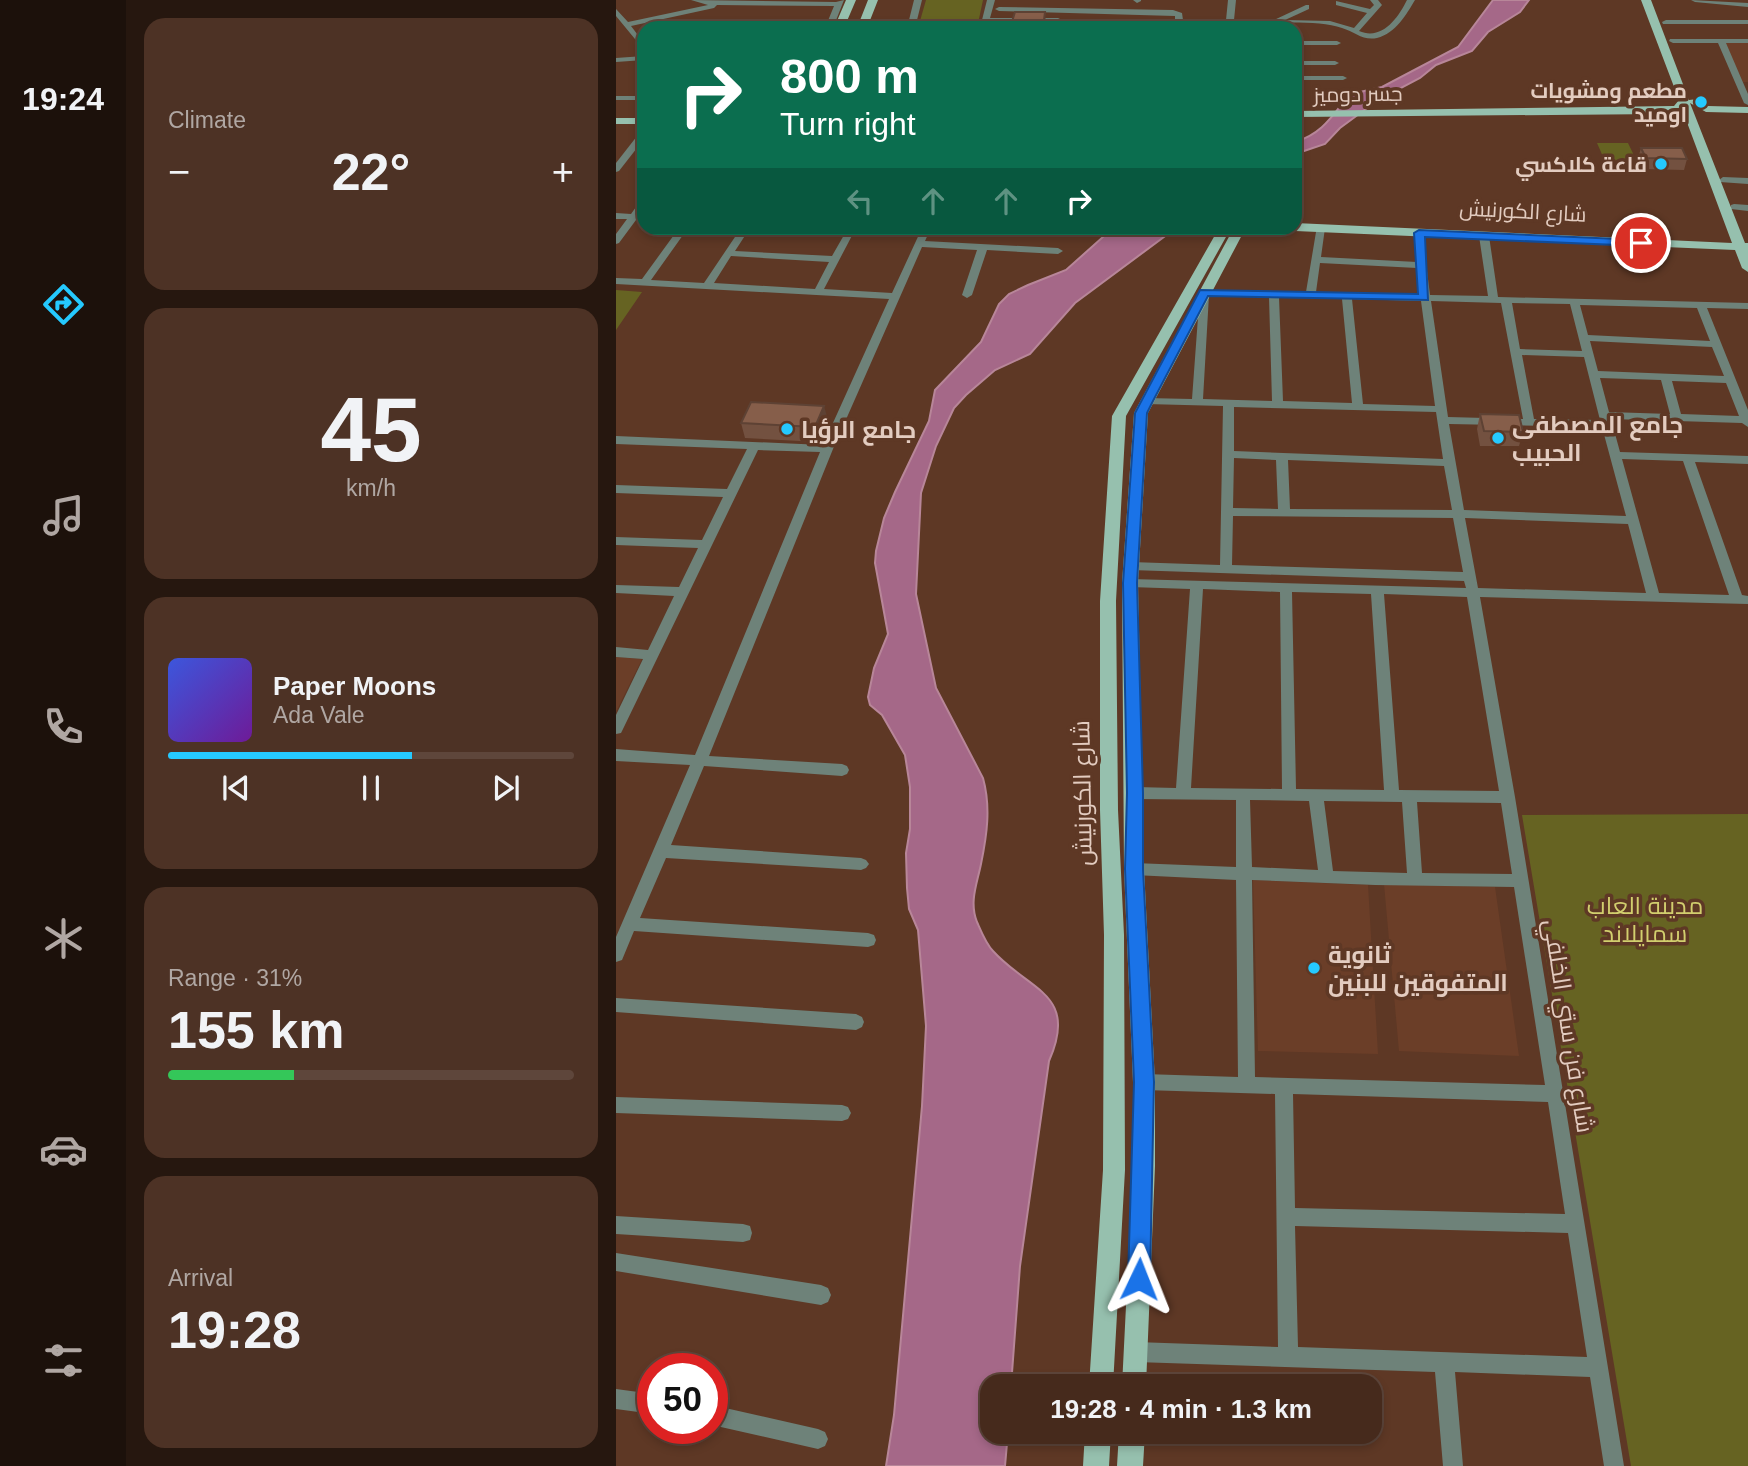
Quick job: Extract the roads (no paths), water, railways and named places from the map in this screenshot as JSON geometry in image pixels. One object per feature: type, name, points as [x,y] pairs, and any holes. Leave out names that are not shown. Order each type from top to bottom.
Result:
[{"type":"main road","points":[[842,21],[850,0]]},
{"type":"main road","points":[[865,21],[873,0]]},
{"type":"main road","points":[[1646,0],[1744,242]]},
{"type":"main road","points":[[1658,0],[1673,41],[1688,101],[1718,112]]},
{"type":"main road","points":[[1650,12],[1664,18]]},
{"type":"main road","points":[[1421,113],[1668,111],[1688,101]]},
{"type":"main road","points":[[1696,123],[1704,115],[1718,112],[1748,112]]},
{"type":"main road","points":[[1421,113],[1489,117],[1670,117],[1696,123],[1734,207],[1748,268]]},
{"type":"main road","name":"جسر دوميز","points":[[1302,114],[1421,113]]},
{"type":"main road","name":"شارع الكورنيش","points":[[1302,219],[1542,234],[1744,242]]},
{"type":"main road","name":"شارع الكورنيش","points":[[1302,227],[1484,236],[1542,234]]},
{"type":"main road","name":"شارع الكورنيش","points":[[1102,1374],[1114,1170],[1108,601],[1119,416],[1221,235]]},
{"type":"main road","name":"شارع الكورنيش","points":[[1135,1374],[1144,1166],[1144,1082],[1134,869],[1130,574],[1141,413],[1236,235]]},
{"type":"main road","points":[[1117,454],[1138,454]]},
{"type":"main road","points":[[1108,700],[1133,699]]},
{"type":"main road","points":[[1096,1466],[1097,1444]]},
{"type":"main road","points":[[1130,1466],[1131,1444]]},
{"type":"street","points":[[695,0],[724,3],[839,2],[831,21]]},
{"type":"street","points":[[913,21],[918,0]]},
{"type":"street","points":[[986,21],[991,0]]},
{"type":"street","points":[[1229,21],[1232,0]]},
{"type":"street","points":[[1355,31],[1379,4],[1374,0]]},
{"type":"street","points":[[1302,23],[1345,26],[1362,35],[1382,35],[1406,10],[1411,0]]},
{"type":"street","points":[[1695,0],[1748,5]]},
{"type":"street","points":[[773,21],[784,2]]},
{"type":"street","points":[[621,21],[684,18],[724,3]]},
{"type":"street","points":[[1339,3],[1371,12]]},
{"type":"street","points":[[1000,4],[1060,10],[1173,12],[1179,15],[1179,21]]},
{"type":"street","points":[[1278,21],[1306,7]]},
{"type":"street","points":[[1058,21],[1060,10]]},
{"type":"street","points":[[616,11],[637,39]]},
{"type":"street","points":[[1664,18],[1748,22]]},
{"type":"street","points":[[1673,41],[1748,41]]},
{"type":"street","points":[[1721,41],[1744,86],[1748,103]]},
{"type":"street","points":[[1302,43],[1337,43]]},
{"type":"street","points":[[616,60],[637,58]]},
{"type":"street","points":[[1302,63],[1335,63]]},
{"type":"street","points":[[1302,78],[1343,78]]},
{"type":"street","points":[[616,98],[637,98]]},
{"type":"street","points":[[618,164],[637,141]]},
{"type":"street","points":[[1723,180],[1748,181]]},
{"type":"street","points":[[1734,207],[1748,208]]},
{"type":"street","points":[[616,216],[637,217]]},
{"type":"street","points":[[616,242],[637,219]]},
{"type":"street","points":[[1311,295],[1320,228]]},
{"type":"street","name":"شارع فن ستي الخلفي","points":[[1419,233],[1424,298],[1442,414],[1508,797],[1614,1466]]},
{"type":"street","points":[[644,283],[678,235]]},
{"type":"street","points":[[707,286],[740,235]]},
{"type":"street","points":[[818,292],[848,235]]},
{"type":"street","points":[[616,955],[700,760],[827,449],[923,235]]},
{"type":"street","points":[[1484,236],[1494,300]]},
{"type":"street","points":[[919,244],[1058,251]]},
{"type":"street","points":[[967,295],[984,247]]},
{"type":"street","points":[[728,253],[835,259]]},
{"type":"street","points":[[1316,260],[1422,265]]},
{"type":"street","points":[[616,281],[894,296]]},
{"type":"street","points":[[1197,403],[1204,292],[1748,306]]},
{"type":"street","points":[[1274,294],[1278,405]]},
{"type":"street","points":[[1347,296],[1358,407]]},
{"type":"street","points":[[1506,300],[1529,422]]},
{"type":"street","points":[[1574,302],[1654,598]]},
{"type":"street","points":[[1146,401],[1358,407],[1529,422],[1676,417],[1747,422],[1743,399],[1731,380],[1701,305]]},
{"type":"street","points":[[1584,338],[1717,344]]},
{"type":"street","points":[[1515,352],[1588,354]]},
{"type":"street","points":[[1593,374],[1731,380]]},
{"type":"street","points":[[1666,377],[1676,417]]},
{"type":"street","points":[[1226,569],[1228,403]]},
{"type":"street","points":[[616,440],[827,449]]},
{"type":"street","points":[[616,729],[754,446]]},
{"type":"street","points":[[1228,454],[1450,463]]},
{"type":"street","points":[[1615,455],[1748,460]]},
{"type":"street","points":[[1282,456],[1284,512]]},
{"type":"street","points":[[1130,574],[1197,585],[1742,600],[1688,458]]},
{"type":"street","points":[[616,489],[731,493]]},
{"type":"street","points":[[1227,512],[1460,514],[1633,520]]},
{"type":"street","points":[[616,541],[706,544]]},
{"type":"street","points":[[1130,574],[1226,569],[1471,577]]},
{"type":"street","points":[[1183,793],[1197,585]]},
{"type":"street","points":[[1286,588],[1289,794]]},
{"type":"street","points":[[616,589],[682,592]]},
{"type":"street","points":[[1377,591],[1392,796]]},
{"type":"street","points":[[616,652],[652,655]]},
{"type":"street","points":[[616,755],[842,770]]},
{"type":"street","points":[[1135,793],[1508,797]]},
{"type":"street","points":[[1242,794],[1246,873],[1247,1085]]},
{"type":"street","points":[[1316,795],[1326,877]]},
{"type":"street","points":[[1409,796],[1415,879]]},
{"type":"street","points":[[661,851],[861,864]]},
{"type":"street","points":[[1134,869],[1520,881]]},
{"type":"street","points":[[630,924],[868,940]]},
{"type":"street","points":[[616,1005],[856,1022]]},
{"type":"street","points":[[1144,1082],[1556,1094]]},
{"type":"street","points":[[1284,1086],[1288,1358]]},
{"type":"street","points":[[616,1105],[842,1113]]},
{"type":"street","points":[[1286,1217],[1576,1224]]},
{"type":"street","points":[[616,1225],[743,1233]]},
{"type":"street","points":[[616,1262],[821,1295]]},
{"type":"street","points":[[1136,1352],[1599,1367]]},
{"type":"street","points":[[1444,1363],[1453,1466]]},
{"type":"street","points":[[616,1399],[637,1402]]},
{"type":"street","points":[[728,1419],[818,1439]]},
{"type":"place","name":"مطعم ومشويات اوميد","points":[[1701,102]]},
{"type":"place","name":"قاعة كلاكسي","points":[[1661,164]]},
{"type":"place","name":"جامع الرؤيا","points":[[787,429]]},
{"type":"place","name":"جامع المصطفى الحبيب","points":[[1498,438]]},
{"type":"place","name":"ثانوية المتفوقين للبنين","points":[[1314,968]]},
{"type":"park label","name":"مدينة العاب سمايلاند","points":[[1645,919]]}]
